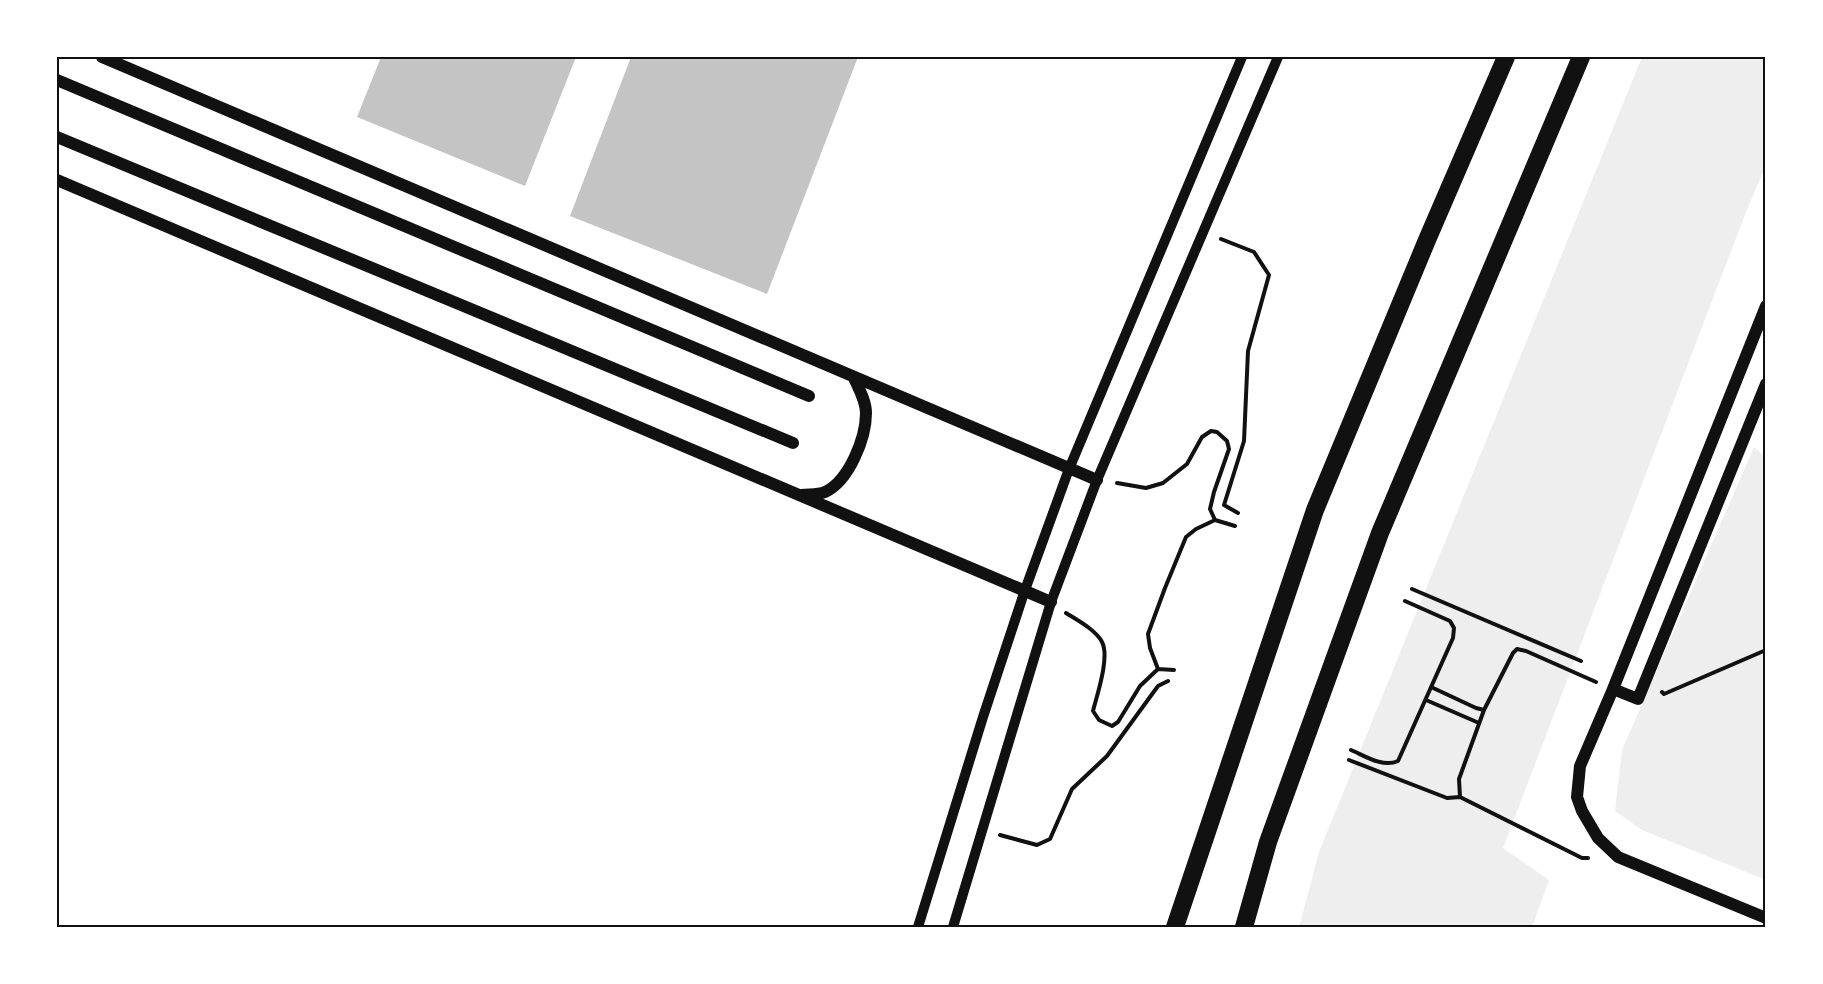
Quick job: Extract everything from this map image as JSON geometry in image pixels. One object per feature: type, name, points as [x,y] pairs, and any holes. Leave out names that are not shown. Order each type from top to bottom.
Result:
[{"type":"highway","points":[[1175,927],[1315,510],[1506,57]]},
{"type":"highway","points":[[1244,927],[1268,842],[1380,533],[1581,57]]},
{"type":"main road","points":[[102,57],[1097,480]]},
{"type":"main road","points":[[57,80],[809,396]]},
{"type":"main road","points":[[57,138],[793,443]]},
{"type":"main road","points":[[57,180],[1051,602]]},
{"type":"main road","points":[[1766,306],[1580,766],[1577,797],[1582,811],[1599,838],[1618,857],[1766,918]]},
{"type":"main road","points":[[801,495],[825,492],[844,478],[855,456],[863,436],[866,411],[854,378]]},
{"type":"main road","points":[[1613,689],[1638,699],[1766,384]]},
{"type":"street","points":[[918,927],[983,717],[1025,590],[1069,469],[1242,57]]},
{"type":"street","points":[[953,927],[1051,602],[1097,480],[1278,57]]},
{"type":"path","points":[[1203,232],[1254,252],[1269,275],[1248,351],[1244,441],[1224,505],[1238,513]]},
{"type":"path","points":[[1097,480],[1146,488],[1163,483],[1187,464],[1202,437],[1211,431],[1217,432],[1227,441],[1229,449],[1210,509],[1215,519],[1235,526]]},
{"type":"path","points":[[1158,669],[1150,648],[1148,634],[1165,588],[1186,537],[1215,519]]},
{"type":"path","points":[[1412,589],[1581,661]]},
{"type":"path","points":[[1051,602],[1095,634],[1103,643],[1104,666],[1093,711],[1100,720],[1112,726],[1118,722],[1140,686],[1158,669],[1174,670]]},
{"type":"path","points":[[1351,750],[1383,763],[1392,764],[1398,761],[1453,638],[1454,628],[1450,621],[1405,602]]},
{"type":"path","points":[[1461,797],[1459,779],[1479,723],[1517,649],[1613,689]]},
{"type":"path","points":[[1659,691],[1664,694],[1766,650]]},
{"type":"path","points":[[982,830],[1037,845],[1050,838],[1072,789],[1107,756],[1158,686],[1168,681]]},
{"type":"path","points":[[1431,687],[1484,710]]},
{"type":"path","points":[[1426,700],[1479,723]]},
{"type":"path","points":[[1349,760],[1447,798],[1461,797],[1582,858],[1618,857]]},
{"type":"shaded area","points":[[1642,57],[1766,57],[1766,165],[1503,848],[1549,880],[1532,927],[1299,927],[1319,852]]},
{"type":"shaded area","points":[[1754,447],[1766,458],[1766,880],[1642,830],[1615,811],[1622,750]]},
{"type":"building","points":[[381,57],[576,57],[525,186],[357,117]]},
{"type":"building","points":[[631,57],[858,57],[767,294],[570,216]]}]
